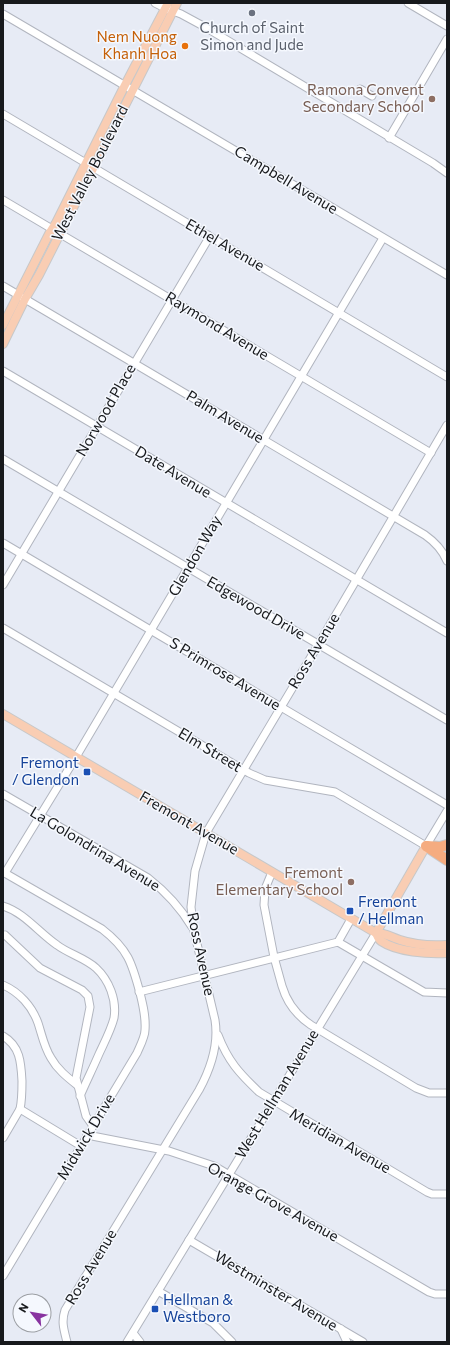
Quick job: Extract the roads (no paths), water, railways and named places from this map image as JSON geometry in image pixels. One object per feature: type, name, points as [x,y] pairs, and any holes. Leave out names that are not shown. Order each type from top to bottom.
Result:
[{"type":"highway","points":[[426,846],[440,847],[447,845]]},
{"type":"highway","points":[[426,846],[447,860]]},
{"type":"main road","name":"West Valley Boulevard","points":[[3,344],[21,297],[52,229],[133,90],[177,3]]},
{"type":"main road","name":"West Valley Boulevard","points":[[3,325],[21,297],[39,275],[60,234],[124,85],[166,6]]},
{"type":"main road","name":"Fremont Avenue","points":[[3,714],[376,933],[384,933],[399,940],[418,944],[430,946],[447,945]]},
{"type":"main road","name":"West Hellman Avenue","points":[[376,933],[426,846]]},
{"type":"main road","name":"Fremont Avenue","points":[[376,933],[380,940],[398,948],[421,953],[447,953]]},
{"type":"street","points":[[155,3],[166,6],[205,27],[433,163],[447,173]]},
{"type":"street","points":[[408,3],[447,26]]},
{"type":"street","name":"Campbell Avenue","points":[[3,14],[447,276]]},
{"type":"street","points":[[389,138],[447,39]]},
{"type":"street","points":[[360,89],[372,96]]},
{"type":"street","name":"Ethel Avenue","points":[[3,114],[447,376]]},
{"type":"street","name":"Raymond Avenue","points":[[3,200],[431,452]]},
{"type":"street","name":"Norwood Place","points":[[3,585],[172,300],[208,235]]},
{"type":"street","name":"Glendon Way","points":[[4,873],[41,816],[114,694],[383,238]]},
{"type":"street","name":"Palm Avenue","points":[[3,286],[432,540],[438,544],[447,561]]},
{"type":"street","name":"Date Avenue","points":[[3,371],[447,633]]},
{"type":"street","name":"Ross Avenue","points":[[67,1342],[63,1326],[65,1310],[199,1090],[206,1076],[215,1050],[217,1033],[215,1020],[194,931],[191,907],[199,853],[206,833],[447,425]]},
{"type":"street","name":"Edgewood Drive","points":[[3,459],[447,720]]},
{"type":"street","name":"S Primrose Avenue","points":[[3,544],[447,805]]},
{"type":"street","name":"Elm Street","points":[[3,628],[244,770],[265,780],[335,792],[426,846]]},
{"type":"street","name":"La Golondrina Avenue","points":[[3,794],[148,878],[162,889],[185,916],[194,931]]},
{"type":"street","points":[[426,846],[447,811]]},
{"type":"street","points":[[272,872],[265,888],[264,905],[274,957],[288,1003],[299,1016],[317,1029],[424,1092],[429,1094],[447,1093]]},
{"type":"street","points":[[4,873],[102,929],[114,938],[132,963],[139,992],[338,942],[424,992],[447,993]]},
{"type":"street","points":[[3,906],[21,914],[56,945],[96,967],[109,984],[115,1006],[114,1017],[80,1096]]},
{"type":"street","points":[[338,942],[351,919]]},
{"type":"street","name":"West Hellman Avenue","points":[[127,1342],[376,933]]},
{"type":"street","points":[[5,935],[40,968],[78,988],[88,996],[90,1007],[76,1074],[77,1085],[86,1116],[93,1126]]},
{"type":"street","points":[[3,985],[19,994],[28,1005],[36,1018],[50,1058],[61,1071],[77,1085]]},
{"type":"street","name":"Midwick Drive","points":[[3,1276],[137,1053],[145,1031],[143,1008],[139,992]]},
{"type":"street","name":"Meridian Avenue","points":[[217,1033],[226,1054],[240,1074],[258,1092],[427,1192],[432,1194],[447,1194]]},
{"type":"street","points":[[3,1036],[15,1047],[21,1063],[22,1099],[20,1109],[3,1138]]},
{"type":"street","points":[[20,1109],[81,1146]]},
{"type":"street","name":"Orange Grove Avenue","points":[[87,1135],[169,1152],[214,1166],[429,1292],[435,1294],[447,1294]]},
{"type":"street","name":"Westminster Avenue","points":[[189,1240],[363,1342]]},
{"type":"street","points":[[158,1291],[213,1323],[232,1342]]},
{"type":"street","points":[[341,1329],[347,1342]]},
{"type":"street","points":[[133,1333],[140,1342]]},
{"type":"place","name":"Church of Saint Simon and Jude","points":[[252,13]]},
{"type":"place","name":"Nem Nuong Khanh Hoa","points":[[185,46]]},
{"type":"place","name":"Ramona Convent Secondary School","points":[[432,99]]},
{"type":"place","name":"Fremont / Glendon","points":[[87,772]]},
{"type":"place","name":"Fremont Elementary School","points":[[351,882]]},
{"type":"place","name":"Fremont / Hellman","points":[[350,911]]},
{"type":"place","name":"Hellman & Westboro","points":[[155,1309]]}]
